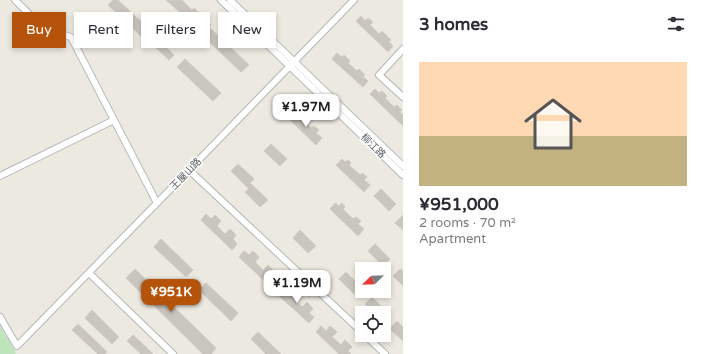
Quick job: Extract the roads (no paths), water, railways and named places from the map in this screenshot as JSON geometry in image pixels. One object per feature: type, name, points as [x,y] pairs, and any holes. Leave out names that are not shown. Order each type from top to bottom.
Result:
[{"type":"street","points":[[16,0],[44,28],[71,37],[158,203]]},
{"type":"street","name":"柳江路","points":[[221,0],[293,64],[403,166]]},
{"type":"street","name":"柳江路","points":[[230,0],[403,175]]},
{"type":"street","name":"王屋山路","points":[[0,317],[17,346],[158,203],[354,0]]},
{"type":"street","points":[[403,49],[379,74],[403,97]]},
{"type":"street","points":[[0,176],[114,120]]},
{"type":"street","points":[[189,170],[355,325]]},
{"type":"street","points":[[89,273],[173,354]]},
{"type":"street","points":[[373,342],[386,354]]}]
